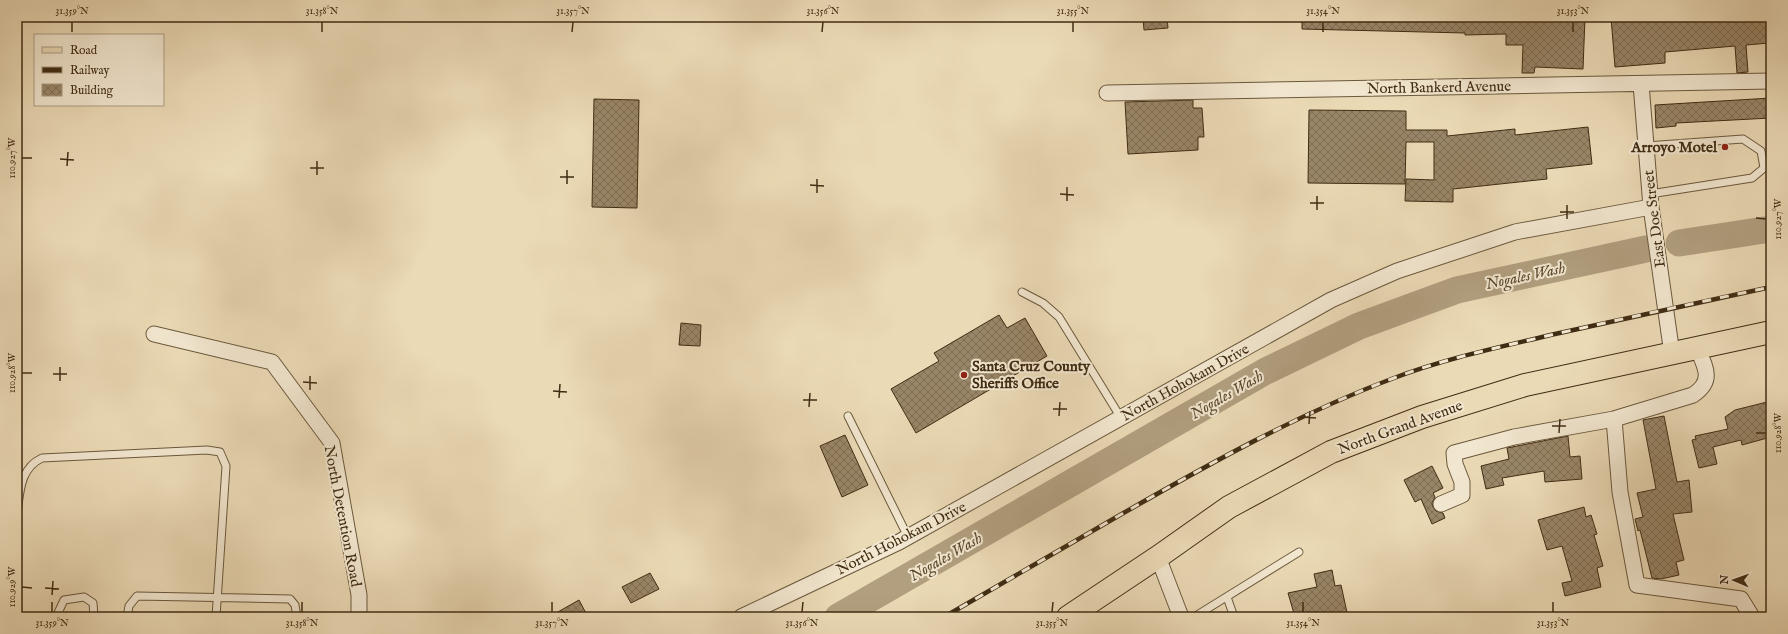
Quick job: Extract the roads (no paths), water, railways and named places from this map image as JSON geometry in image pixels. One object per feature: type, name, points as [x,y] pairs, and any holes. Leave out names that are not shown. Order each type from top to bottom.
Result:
[{"type":"main road","name":"North Grand Avenue","points":[[1068,617],[1158,557],[1229,507],[1331,452],[1422,417],[1525,385],[1771,332]]},
{"type":"street","name":"North Bankerd Avenue","points":[[1107,94],[1771,81]]},
{"type":"street","name":"East Doe Street","points":[[1641,84],[1651,200],[1672,354]]},
{"type":"street","name":"North Hohokam Drive","points":[[741,617],[908,537],[1331,300],[1397,271],[1515,232],[1651,200]]},
{"type":"street","name":"North Detention Road","points":[[154,334],[272,362],[332,443],[359,595],[359,617]]},
{"type":"street","points":[[1441,504],[1462,495],[1462,482],[1455,464],[1454,453],[1514,437],[1614,419],[1693,396],[1703,389],[1706,381],[1704,365],[1697,348]]},
{"type":"street","points":[[1614,419],[1620,492],[1637,586],[1740,599],[1752,617]]},
{"type":"street","points":[[1158,557],[1181,617]]},
{"type":"lane","points":[[1646,146],[1743,139],[1761,151],[1764,168],[1752,178],[1651,200]]},
{"type":"lane","points":[[1022,292],[1043,302],[1059,318],[1121,418]]},
{"type":"lane","points":[[848,416],[908,537]]},
{"type":"lane","points":[[17,513],[21,484],[31,463],[42,458],[207,450],[220,452],[226,466],[216,617]]},
{"type":"lane","points":[[1194,617],[1299,552]]},
{"type":"lane","points":[[17,589],[18,617]]},
{"type":"lane","points":[[127,617],[129,606],[137,596],[290,599],[295,605],[297,617]]},
{"type":"lane","points":[[56,617],[64,600],[84,597],[93,603],[94,617]]},
{"type":"lane","points":[[1227,597],[1234,617]]},
{"type":"waterway","name":"Nogales Wash","points":[[1679,243],[1771,229]]},
{"type":"waterway","name":"Nogales Wash","points":[[838,617],[1266,371],[1359,326],[1457,290],[1646,249]]},
{"type":"railway","points":[[944,617],[1220,459],[1323,407],[1358,392],[1414,371],[1474,353],[1771,287]]},
{"type":"place","name":"Arroyo Motel","points":[[1725,147]]},
{"type":"place","name":"Santa Cruz County Sheriffs Office","points":[[964,375]]}]
